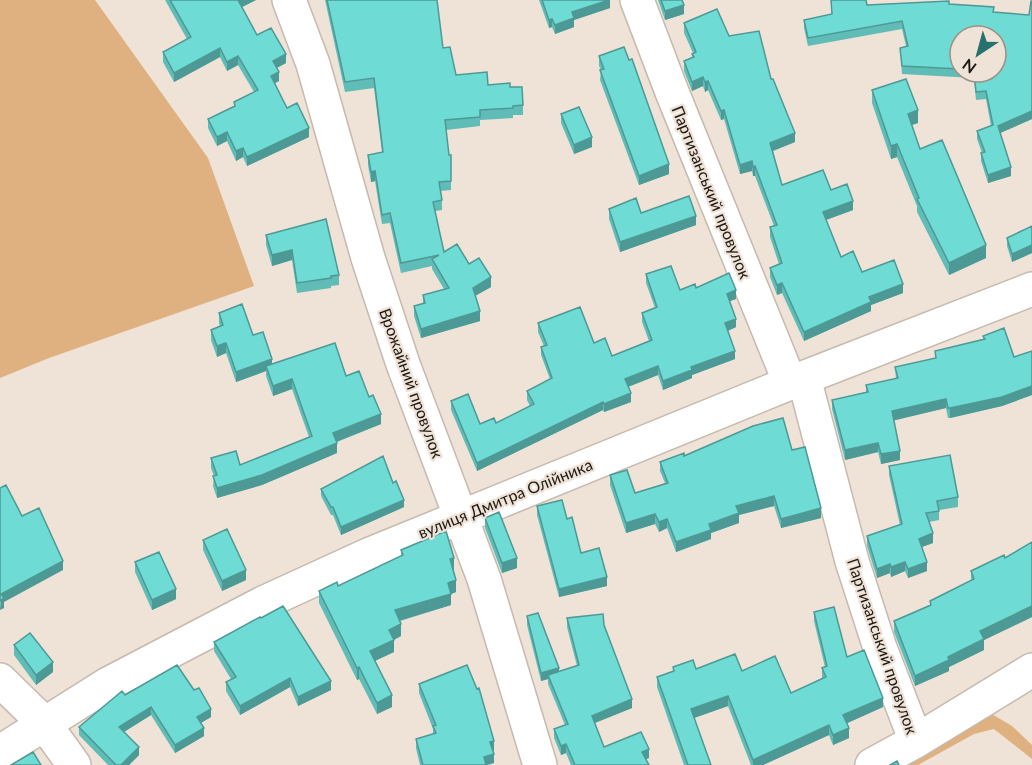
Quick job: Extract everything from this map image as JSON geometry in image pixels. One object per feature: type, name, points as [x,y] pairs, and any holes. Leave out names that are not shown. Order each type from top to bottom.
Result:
[{"type":"street","name":"Врожайний провулок","points":[[289,0],[313,64],[368,258],[403,364],[484,579],[540,765]]},
{"type":"street","name":"Партизанський провулок","points":[[637,0],[672,92],[797,380],[880,648],[916,741]]},
{"type":"street","name":"вулиця Дмитра Олійника","points":[[0,752],[108,684],[263,603],[368,555],[797,380],[1032,289]]},
{"type":"street","points":[[872,765],[916,741],[1032,670]]},
{"type":"street","points":[[0,680],[44,723],[74,765]]},
{"type":"shaded area","points":[[0,0],[95,0],[208,158],[254,286],[49,358],[0,378]]},
{"type":"shaded area","points":[[990,713],[1012,726],[1032,745],[1032,759],[994,729],[974,734],[918,765],[885,765]]},
{"type":"building","points":[[170,0],[238,0],[257,35],[271,28],[286,54],[273,61],[279,72],[271,76],[287,108],[297,103],[309,128],[247,157],[243,148],[236,151],[227,132],[217,137],[208,119],[235,106],[234,102],[258,90],[238,56],[227,62],[220,48],[174,73],[163,52],[191,37]]},
{"type":"building","points":[[327,0],[437,0],[443,48],[450,47],[456,75],[487,72],[488,85],[510,83],[510,87],[522,87],[523,105],[513,106],[513,108],[480,110],[480,117],[445,120],[449,155],[451,155],[451,181],[439,182],[442,200],[433,202],[444,252],[457,244],[469,264],[479,258],[491,277],[473,288],[480,311],[421,329],[414,306],[425,303],[423,295],[449,288],[432,259],[439,255],[401,263],[390,213],[382,215],[375,171],[371,172],[368,155],[383,152],[374,78],[345,82]]},
{"type":"building","points":[[542,0],[609,0],[572,12],[574,18],[555,25],[552,19],[549,20]]},
{"type":"building","points":[[661,0],[682,0],[684,5],[665,11]]},
{"type":"building","points":[[831,0],[866,0],[867,5],[949,1],[949,4],[994,7],[993,12],[1029,15],[1032,1],[1032,111],[998,126],[1011,167],[988,175],[981,153],[985,152],[977,131],[993,125],[986,91],[976,92],[975,84],[1008,84],[1008,24],[948,24],[948,68],[902,66],[900,48],[908,46],[902,21],[808,38],[804,20],[832,14]]},
{"type":"building","points":[[717,9],[729,36],[759,31],[771,79],[773,79],[795,133],[770,143],[782,185],[823,170],[831,190],[847,184],[853,201],[823,212],[841,257],[853,251],[862,272],[894,260],[903,284],[869,297],[871,302],[804,332],[782,283],[777,285],[770,268],[782,263],[770,227],[777,225],[755,166],[753,167],[752,161],[740,165],[724,110],[721,111],[708,81],[705,82],[703,77],[692,82],[684,61],[694,57],[692,54],[696,52],[684,23]]},
{"type":"building","points":[[624,47],[629,60],[632,59],[669,164],[639,176],[600,70],[604,69],[599,56]]},
{"type":"building","points":[[906,79],[918,110],[908,114],[920,149],[942,140],[986,245],[949,263],[917,199],[919,198],[897,144],[891,146],[872,90]]},
{"type":"building","points":[[579,107],[592,137],[574,145],[561,114]]},
{"type":"building","points":[[689,196],[696,216],[620,242],[609,209],[636,198],[641,213]]},
{"type":"building","points":[[326,219],[339,275],[297,283],[292,250],[272,255],[266,235]]},
{"type":"building","points":[[1032,226],[1032,245],[1012,254],[1007,238]]},
{"type":"building","points":[[671,266],[680,290],[695,284],[696,288],[729,273],[736,290],[727,294],[736,319],[725,323],[735,351],[691,367],[692,370],[663,381],[658,366],[625,379],[631,393],[604,404],[603,402],[477,463],[451,401],[468,394],[480,424],[494,418],[496,423],[534,404],[527,391],[552,378],[541,347],[547,345],[538,323],[580,307],[594,343],[605,338],[612,356],[652,340],[642,313],[657,307],[646,274]]},
{"type":"building","points":[[242,304],[253,335],[263,332],[272,359],[236,372],[226,343],[217,346],[211,330],[223,325],[219,313]]},
{"type":"building","points":[[1004,328],[1014,357],[1032,351],[1032,386],[1002,397],[950,408],[948,408],[946,399],[892,411],[900,451],[881,454],[878,443],[845,450],[832,400],[868,392],[866,385],[898,378],[895,367],[936,358],[935,351],[985,339],[983,336]]},
{"type":"building","points":[[335,343],[346,376],[359,371],[369,397],[373,395],[381,414],[333,433],[337,443],[262,475],[217,488],[213,476],[217,475],[211,458],[236,451],[240,465],[312,436],[292,379],[273,386],[266,366]]},
{"type":"building","points":[[783,418],[792,450],[805,447],[821,508],[781,519],[774,496],[736,506],[739,513],[709,524],[711,530],[676,542],[667,519],[659,522],[655,514],[626,523],[610,475],[627,470],[635,493],[668,483],[660,462],[684,453],[684,456],[753,426]]},
{"type":"building","points":[[950,455],[958,497],[937,501],[939,511],[926,513],[933,533],[919,539],[927,562],[908,569],[905,562],[877,569],[867,536],[902,524],[889,466]]},
{"type":"building","points":[[383,456],[393,483],[396,481],[404,500],[341,527],[333,507],[321,489]]},
{"type":"building","points":[[6,485],[22,516],[39,508],[63,561],[1,594],[4,598],[0,601],[0,488]]},
{"type":"building","points":[[562,500],[567,519],[572,517],[581,553],[599,548],[607,577],[559,589],[537,506]]},
{"type":"building","points":[[499,512],[517,558],[502,563],[485,518]]},
{"type":"building","points":[[227,529],[246,570],[222,581],[203,540]]},
{"type":"building","points":[[446,531],[454,558],[450,559],[456,580],[448,583],[451,594],[395,610],[401,624],[389,630],[394,640],[370,651],[392,695],[377,703],[319,591],[337,582],[338,586],[403,555],[401,550]]},
{"type":"building","points":[[1032,542],[1032,606],[980,631],[984,639],[948,657],[949,660],[915,676],[894,621],[931,605],[930,601],[974,579],[971,571],[1004,555],[1005,558]]},
{"type":"building","points":[[159,552],[176,589],[152,600],[135,562]]},
{"type":"building","points":[[283,606],[331,681],[298,697],[290,678],[240,706],[226,682],[236,677],[214,642]]},
{"type":"building","points":[[834,607],[847,657],[864,650],[883,698],[843,715],[849,728],[833,735],[829,725],[753,760],[728,696],[691,709],[711,765],[688,765],[657,677],[674,671],[673,667],[693,660],[696,669],[735,654],[742,671],[775,656],[791,693],[826,677],[822,668],[827,666],[814,612]]},
{"type":"building","points":[[538,613],[559,668],[541,673],[527,616]]},
{"type":"building","points":[[603,614],[604,625],[632,699],[592,716],[604,747],[641,732],[649,749],[642,752],[649,765],[575,765],[566,744],[561,746],[554,729],[568,724],[548,675],[579,665],[567,618]]},
{"type":"building","points":[[30,633],[53,662],[36,675],[14,645]]},
{"type":"building","points":[[177,665],[194,690],[199,688],[211,709],[197,717],[204,728],[175,745],[151,707],[119,727],[139,747],[121,765],[116,765],[79,727],[122,691],[125,695]]},
{"type":"building","points":[[467,665],[477,689],[479,688],[494,741],[490,742],[494,754],[484,757],[486,765],[423,765],[416,739],[436,733],[433,726],[436,725],[419,684]]},
{"type":"building","points":[[33,752],[41,765],[11,765]]}]
